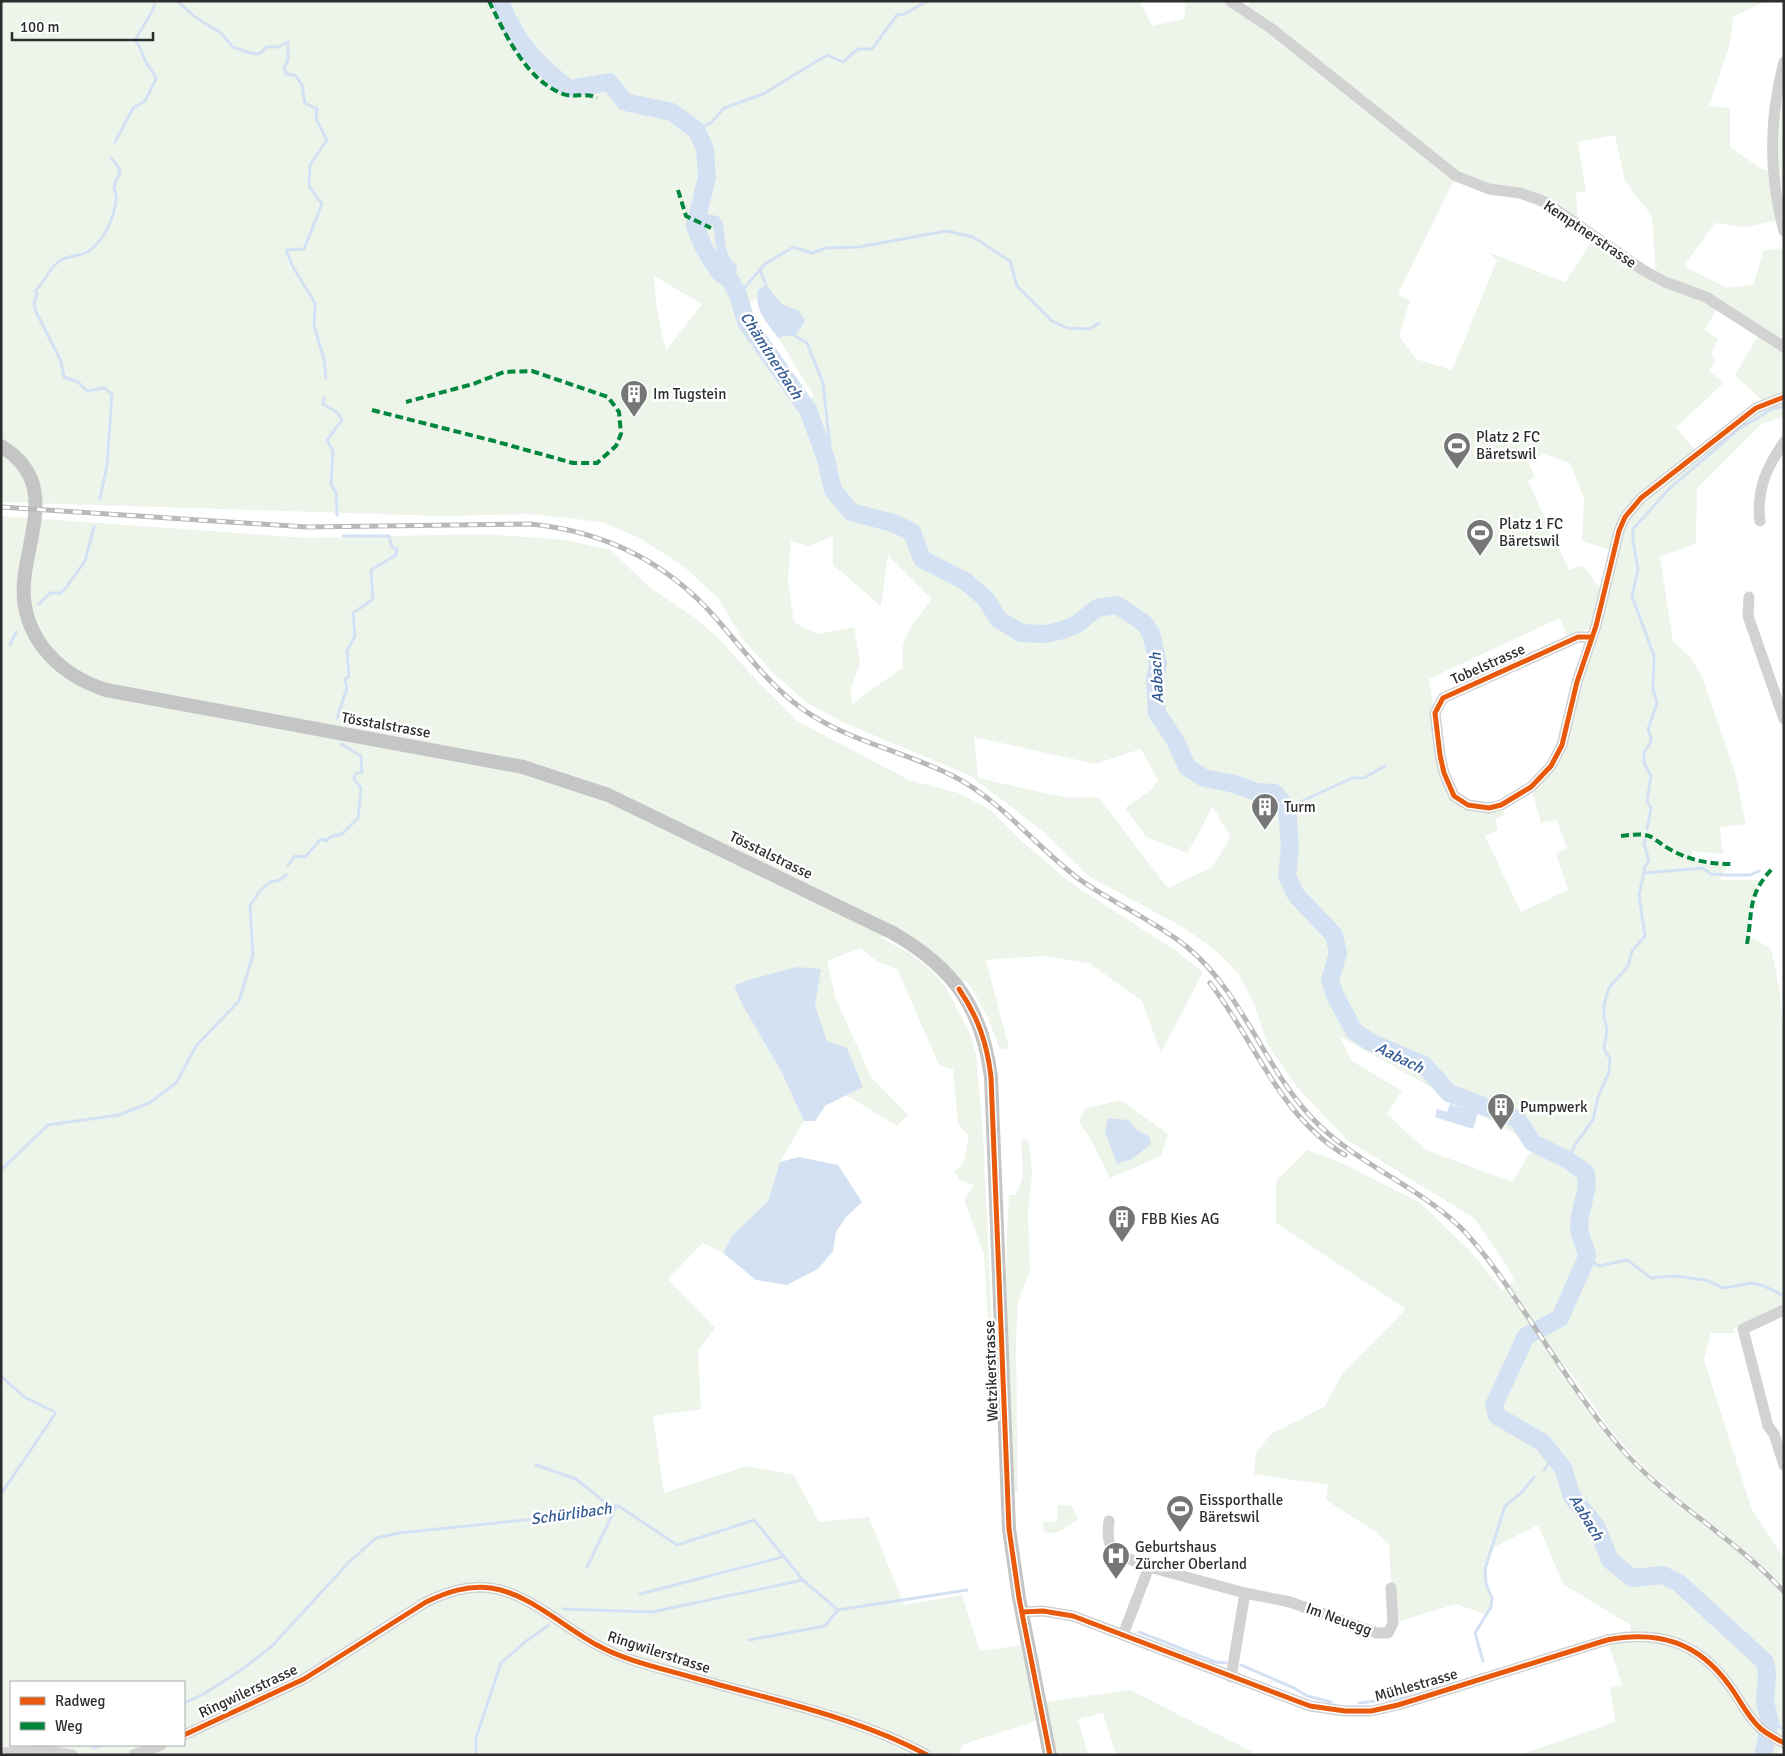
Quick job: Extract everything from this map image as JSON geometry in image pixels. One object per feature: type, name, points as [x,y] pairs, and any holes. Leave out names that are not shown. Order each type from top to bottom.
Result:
[{"type":"main road","name":"Tösstalstrasse","points":[[1,446],[25,467],[36,497],[36,524],[25,574],[25,598],[30,622],[43,648],[51,659],[75,678],[106,690],[467,756],[523,767],[564,779],[608,795],[919,948]]},
{"type":"main road","name":"Wetzikerstrasse","points":[[919,948],[939,965],[973,1010],[982,1030],[988,1054],[994,1112],[1009,1529],[1022,1612],[1050,1755]]},
{"type":"street","name":"Kemptnerstrasse","points":[[1230,1],[1272,29],[1456,176],[1489,189],[1520,193],[1545,202],[1643,270],[1665,282],[1713,301],[1784,347]]},
{"type":"street","points":[[1784,62],[1774,106],[1772,138],[1774,186],[1784,231]]},
{"type":"street","name":"Tobelstrasse","points":[[1592,637],[1578,637],[1443,698],[1435,713],[1444,773],[1454,796],[1468,805],[1490,808],[1517,796],[1531,787],[1551,766],[1562,745],[1577,682],[1592,637],[1619,531],[1625,517],[1632,508],[1756,408],[1784,397]]},
{"type":"street","points":[[1760,521],[1761,490],[1767,467],[1784,442]]},
{"type":"street","points":[[1749,596],[1748,616],[1784,719]]},
{"type":"street","points":[[1784,1310],[1743,1329],[1768,1426],[1774,1434],[1784,1465]]},
{"type":"street","points":[[1109,1521],[1107,1538],[1109,1547],[1117,1553],[1149,1567],[1246,1593],[1231,1677]]},
{"type":"street","points":[[1123,1635],[1149,1567]]},
{"type":"street","name":"Ringwilerstrasse","points":[[185,1735],[304,1680],[426,1602],[446,1592],[472,1587],[493,1588],[512,1595],[598,1646],[637,1661],[861,1726],[907,1744],[927,1755]]},
{"type":"street","name":"Im Neuegg","points":[[1246,1593],[1290,1602],[1377,1633],[1388,1633],[1393,1623],[1391,1588]]},
{"type":"street","name":"Mühlestrasse","points":[[1022,1612],[1043,1611],[1073,1616],[1310,1706],[1345,1711],[1371,1710],[1398,1705],[1607,1640],[1656,1638],[1673,1640],[1692,1649],[1708,1662],[1728,1684],[1758,1727],[1783,1742]]},
{"type":"street","points":[[134,1755],[158,1746]]},
{"type":"street","points":[[1,1753],[48,1751],[72,1755]]},
{"type":"shaded area","points":[[1,1],[1140,1],[1152,26],[1184,19],[1186,1],[1230,1],[1245,10],[1250,1],[1765,1],[1733,17],[1730,44],[1709,106],[1730,108],[1730,147],[1762,169],[1773,172],[1784,62],[1784,231],[1780,220],[1744,227],[1715,223],[1684,266],[1727,288],[1754,284],[1763,251],[1784,248],[1784,417],[1761,424],[1697,488],[1696,543],[1660,557],[1673,641],[1688,655],[1701,674],[1735,772],[1746,824],[1720,827],[1723,854],[1692,851],[1692,860],[1728,866],[1720,880],[1762,880],[1751,906],[1749,935],[1771,949],[1779,986],[1784,1038],[1784,1306],[1733,1329],[1735,1333],[1711,1333],[1704,1360],[1752,1510],[1784,1558],[1784,1587],[1750,1555],[1642,1465],[1611,1429],[1565,1365],[1560,1369],[1607,1435],[1639,1471],[1751,1562],[1784,1597],[1784,1743],[1777,1755],[1519,1755],[1615,1722],[1610,1688],[1622,1685],[1607,1640],[1632,1637],[1630,1625],[1563,1584],[1538,1525],[1492,1548],[1485,1568],[1490,1603],[1485,1614],[1456,1604],[1393,1623],[1389,1544],[1376,1532],[1326,1500],[1328,1485],[1254,1474],[1256,1453],[1271,1434],[1324,1407],[1343,1373],[1406,1309],[1276,1223],[1276,1181],[1307,1150],[1344,1164],[1421,1203],[1471,1252],[1502,1290],[1514,1281],[1509,1269],[1474,1218],[1347,1140],[1297,1087],[1267,1044],[1255,1006],[1238,973],[1213,948],[1179,925],[1090,877],[1040,829],[969,775],[842,722],[806,702],[774,674],[741,637],[718,598],[683,566],[638,537],[601,522],[530,514],[440,516],[1,502]],"holes":[[[1615,135],[1625,181],[1652,216],[1656,278],[1594,238],[1565,282],[1488,252],[1497,260],[1452,370],[1416,359],[1399,336],[1410,301],[1398,294],[1456,176],[1545,202],[1578,226],[1576,193],[1586,191],[1578,142]],[[654,276],[702,304],[666,351],[656,304]],[[771,290],[782,304],[799,311],[783,336],[779,339],[814,396],[802,400],[750,332],[741,308]],[[1720,305],[1761,331],[1735,375],[1766,404],[1698,454],[1676,427],[1724,383],[1709,371],[1716,360],[1711,355],[1718,339],[1704,330]],[[1544,454],[1570,463],[1584,499],[1582,541],[1614,551],[1604,593],[1582,565],[1569,570],[1528,481],[1535,477],[1528,462]],[[833,536],[833,565],[881,606],[888,555],[932,599],[914,622],[905,638],[902,657],[903,667],[852,705],[851,688],[860,664],[854,627],[817,634],[794,622],[788,581],[791,541],[809,546]],[[1560,618],[1567,637],[1595,626],[1551,766],[1531,787],[1541,823],[1557,820],[1567,848],[1556,854],[1568,890],[1521,912],[1485,836],[1498,830],[1495,819],[1505,815],[1501,805],[1468,805],[1444,773],[1429,679]],[[974,737],[1095,764],[1141,749],[1158,780],[1151,790],[1125,808],[1146,837],[1187,853],[1201,830],[1212,806],[1231,837],[1212,867],[1168,888],[1098,797],[1068,798],[978,778]],[[1339,1036],[1535,1145],[1512,1182],[1426,1150],[1387,1114],[1402,1091],[1352,1061]]]},
{"type":"shaded area","points":[[1,516],[307,538],[484,534],[567,540],[611,550],[649,587],[695,618],[718,638],[763,687],[799,722],[909,780],[962,794],[992,811],[1026,845],[1071,883],[1178,952],[1203,972],[1161,1053],[1142,1001],[1089,963],[1044,956],[986,960],[1009,1048],[1000,1049],[988,1018],[966,979],[959,989],[893,933],[880,937],[909,953],[932,971],[946,987],[970,1034],[976,1054],[983,1133],[994,1375],[991,1375],[984,1255],[964,1199],[975,1185],[959,1180],[954,1171],[963,1164],[969,1136],[958,1124],[953,1069],[939,1065],[897,969],[878,962],[860,948],[827,961],[836,999],[871,1077],[908,1115],[897,1126],[846,1095],[862,1087],[847,1048],[827,1041],[815,1005],[743,1006],[781,1071],[804,1121],[780,1162],[768,1201],[733,1235],[723,1253],[703,1243],[668,1279],[715,1328],[698,1351],[701,1409],[653,1416],[664,1493],[747,1466],[794,1475],[819,1522],[869,1517],[904,1605],[962,1595],[980,1651],[1028,1644],[1045,1702],[1130,1690],[1253,1752],[1252,1755],[1116,1755],[1103,1713],[1078,1719],[1088,1755],[1050,1755],[1042,1719],[964,1744],[958,1755],[1,1755]]},
{"type":"shaded area","points":[[1121,1100],[1168,1134],[1161,1156],[1110,1178],[1091,1140],[1079,1123],[1084,1109]]},
{"type":"shaded area","points":[[1021,1138],[1029,1142],[1032,1175],[1028,1213],[1030,1271],[1018,1302],[1016,1342],[1018,1492],[1014,1491],[1007,1343],[1006,1269],[1009,1195],[1016,1195],[1023,1177]]},
{"type":"shaded area","points":[[1058,1505],[1072,1506],[1078,1519],[1056,1532],[1052,1533],[1043,1530],[1043,1522],[1057,1522]]},
{"type":"water","points":[[766,285],[782,304],[799,311],[805,321],[795,336],[783,336],[779,339],[762,316],[757,297],[758,290]]},
{"type":"water","points":[[797,967],[821,969],[815,1005],[827,1041],[847,1048],[863,1087],[825,1106],[815,1121],[804,1121],[781,1071],[743,1006],[734,986],[748,980]]},
{"type":"water","points":[[1450,1104],[1478,1113],[1473,1129],[1435,1117],[1437,1109],[1447,1112]]},
{"type":"water","points":[[1108,1118],[1128,1120],[1137,1130],[1149,1136],[1151,1144],[1132,1159],[1117,1164],[1105,1132]]},
{"type":"water","points":[[799,1157],[838,1165],[862,1202],[846,1217],[836,1232],[833,1251],[818,1269],[787,1285],[756,1280],[723,1253],[733,1235],[768,1201],[780,1162]]},
{"type":"waterway","points":[[115,142],[133,108],[145,101],[156,79],[135,40],[153,10],[155,1]]},
{"type":"waterway","points":[[177,1],[195,17],[221,33],[233,47],[259,54],[267,47],[278,47],[288,42],[288,60],[284,68],[286,74],[295,75],[302,85],[305,103],[317,109],[316,119],[327,140],[310,165],[309,186],[322,204],[304,249],[286,250],[293,267],[315,303],[314,326],[324,359],[326,378]]},
{"type":"waterway","name":"Aabach","points":[[500,1],[513,29],[528,51],[546,70],[569,89],[609,82],[625,102],[672,112],[696,130],[705,149],[707,177],[695,226],[704,248],[719,272],[730,280],[738,295],[746,322],[808,410],[826,459],[833,490],[851,512],[893,523],[912,532],[922,559],[965,581],[986,599],[998,619],[1021,633],[1045,634],[1063,630],[1077,624],[1097,608],[1117,605],[1144,623],[1151,633],[1158,663],[1155,681],[1157,713],[1175,740],[1187,767],[1204,778],[1235,784],[1256,792],[1275,793],[1287,808],[1290,847],[1287,876],[1296,895],[1334,935],[1338,953],[1330,980],[1335,995],[1354,1031],[1370,1042],[1424,1065],[1449,1093],[1517,1119],[1533,1143],[1568,1160],[1586,1173],[1587,1180],[1579,1228],[1587,1257],[1560,1318],[1526,1336],[1494,1405],[1497,1416],[1542,1442],[1563,1468],[1572,1497],[1596,1526],[1610,1560],[1632,1578],[1663,1575],[1679,1583],[1765,1662],[1767,1673],[1765,1702],[1770,1722],[1763,1755]]},
{"type":"waterway","points":[[696,130],[711,123],[724,108],[763,94],[827,55],[843,62],[858,49],[872,49],[897,15],[905,14],[927,1]]},
{"type":"waterway","points":[[100,499],[107,465],[112,394],[104,388],[87,391],[78,382],[64,377],[61,361],[36,312],[34,303],[37,294],[35,291],[53,267],[61,260],[87,252],[93,248],[107,229],[115,206],[115,182],[120,173],[119,168],[111,158]]},
{"type":"waterway","points":[[696,217],[716,221],[718,224],[723,254],[725,260],[732,268],[730,280]]},
{"type":"waterway","points":[[738,295],[765,264],[793,247],[812,253],[826,248],[859,247],[946,231],[973,237],[1010,261],[1017,286],[1052,321],[1067,328],[1090,329],[1099,323]]},
{"type":"waterway","points":[[760,270],[766,285]]},
{"type":"waterway","points":[[795,336],[807,343],[823,383],[830,446],[826,459]]},
{"type":"waterway","points":[[324,398],[323,404],[338,413],[342,420],[327,440],[333,451],[331,484],[336,493],[337,515]]},
{"type":"waterway","points":[[1647,829],[1651,808],[1647,802],[1651,776],[1644,763],[1644,752],[1650,744],[1651,738],[1648,729],[1657,703],[1653,689],[1654,656],[1632,596],[1638,570],[1633,529],[1670,488],[1739,429],[1772,409],[1784,406]]},
{"type":"waterway","points":[[39,604],[50,593],[60,593],[65,589],[85,561],[94,527]]},
{"type":"waterway","points":[[337,718],[347,688],[345,679],[349,676],[347,651],[355,636],[353,613],[373,599],[371,570],[396,555],[397,549],[392,547],[389,536],[343,536]]},
{"type":"waterway","points":[[10,645],[16,632]]},
{"type":"waterway","points":[[288,865],[295,856],[305,857],[321,839],[327,841],[330,837],[342,834],[358,818],[361,788],[354,779],[355,774],[362,772],[361,756],[341,744]]},
{"type":"waterway","points":[[1287,808],[1352,778],[1364,778],[1385,766]]},
{"type":"waterway","points":[[1568,1160],[1576,1143],[1593,1120],[1598,1097],[1609,1072],[1610,1059],[1604,1049],[1607,1029],[1604,1017],[1604,1004],[1609,988],[1628,966],[1632,951],[1645,936],[1639,895],[1645,867],[1649,860],[1644,844],[1645,839]]},
{"type":"waterway","points":[[1645,873],[1702,868],[1711,874],[1726,875],[1750,875],[1759,871]]},
{"type":"waterway","points":[[1,1170],[48,1125],[119,1115],[149,1103],[176,1083],[196,1046],[239,1001],[253,955],[250,906],[259,892],[270,882],[280,880],[286,875]]},
{"type":"waterway","points":[[1587,1257],[1599,1266],[1627,1260],[1651,1278],[1675,1276],[1705,1280],[1724,1288],[1752,1283],[1764,1286],[1784,1296]]},
{"type":"waterway","points":[[1,1376],[24,1397],[55,1412],[1,1494]]},
{"type":"waterway","name":"Schürlibach","points":[[1544,1470],[1554,1457]]},
{"type":"waterway","points":[[536,1465],[576,1479],[611,1507]]},
{"type":"waterway","name":"Schürlibach","points":[[1483,1661],[1475,1633],[1491,1607],[1492,1598],[1486,1584],[1485,1569],[1505,1506],[1521,1493],[1534,1477]]},
{"type":"waterway","points":[[587,1567],[617,1505]]},
{"type":"waterway","name":"Schürlibach","points":[[185,1703],[202,1695],[241,1670],[271,1647],[350,1561],[376,1538],[399,1533],[583,1514],[617,1505],[677,1545],[754,1520],[803,1580],[838,1610],[967,1590]]},
{"type":"waterway","points":[[640,1594],[782,1557]]},
{"type":"waterway","points":[[563,1609],[652,1612],[803,1580]]},
{"type":"waterway","points":[[749,1640],[825,1626],[838,1610]]},
{"type":"waterway","points":[[476,1755],[476,1738],[501,1663],[525,1642],[549,1625]]},
{"type":"waterway","name":"Schürlibach","points":[[1139,1632],[1215,1662],[1226,1663]]},
{"type":"waterway","name":"Schürlibach","points":[[1241,1665],[1294,1688],[1307,1696],[1331,1702]]},
{"type":"waterway","name":"Schürlibach","points":[[1359,1703],[1393,1699],[1441,1683]]},
{"type":"waterway","points":[[1770,1722],[1784,1729]]},
{"type":"waterway","name":"Schürlibach","points":[[93,1748],[99,1746]]},
{"type":"railway","points":[[1,507],[307,527],[530,524],[583,534],[631,552],[653,565],[675,579],[695,597],[777,688],[801,708],[819,720],[857,738],[936,768],[973,788],[989,799],[1079,879],[1161,928],[1187,947],[1206,965],[1223,986],[1238,1007],[1279,1075],[1311,1117],[1346,1148],[1424,1198],[1460,1227],[1476,1244],[1497,1272],[1579,1393],[1619,1446],[1658,1485],[1744,1554],[1784,1592]]},
{"type":"railway","points":[[1210,983],[1285,1099],[1302,1120],[1322,1139],[1345,1155]]},
{"type":"marked path","points":[[489,1],[518,55],[538,78],[563,94],[589,95],[597,98]]},
{"type":"marked path","points":[[678,190],[686,216],[711,228]]},
{"type":"marked path","points":[[372,410],[573,463],[597,463],[616,446],[621,434],[619,412],[608,397],[532,371],[504,372],[473,384],[406,402]]},
{"type":"marked path","points":[[1621,836],[1647,835],[1691,859],[1712,863],[1734,864]]},
{"type":"marked path","points":[[1747,944],[1755,894],[1765,877],[1774,867]]},
{"type":"cycle path","points":[[1592,637],[1578,637],[1443,698],[1435,713],[1444,773],[1454,796],[1468,805],[1489,808],[1501,805],[1531,787],[1551,766],[1562,745],[1577,682],[1596,626],[1619,531],[1625,517],[1641,498],[1756,408],[1784,397]]},
{"type":"cycle path","points":[[959,989],[981,1031],[991,1077],[1009,1529],[1019,1598],[1050,1755]]},
{"type":"cycle path","points":[[185,1735],[304,1679],[426,1602],[457,1590],[482,1587],[505,1591],[519,1597],[597,1645],[631,1660],[842,1719],[927,1755]]},
{"type":"cycle path","points":[[1022,1612],[1043,1611],[1073,1616],[1310,1706],[1345,1711],[1371,1711],[1398,1705],[1607,1640],[1626,1637],[1660,1639],[1690,1649],[1704,1658],[1729,1685],[1758,1726],[1784,1743]]},
{"type":"place","name":"Im Tugstein","points":[[634,418]]},
{"type":"place","name":"Platz 2 FC Bäretswil","points":[[1457,470]]},
{"type":"place","name":"Platz 1 FC Bäretswil","points":[[1480,557]]},
{"type":"place","name":"Turm","points":[[1265,831]]},
{"type":"place","name":"Pumpwerk","points":[[1501,1131]]},
{"type":"place","name":"FBB Kies AG","points":[[1122,1243]]},
{"type":"place","name":"Eissporthalle Bäretswil","points":[[1180,1533]]},
{"type":"place","name":"Geburtshaus Zürcher Oberland","points":[[1116,1580]]},
{"type":"water label","name":"Chämtnerbach","points":[[772,355]]}]
